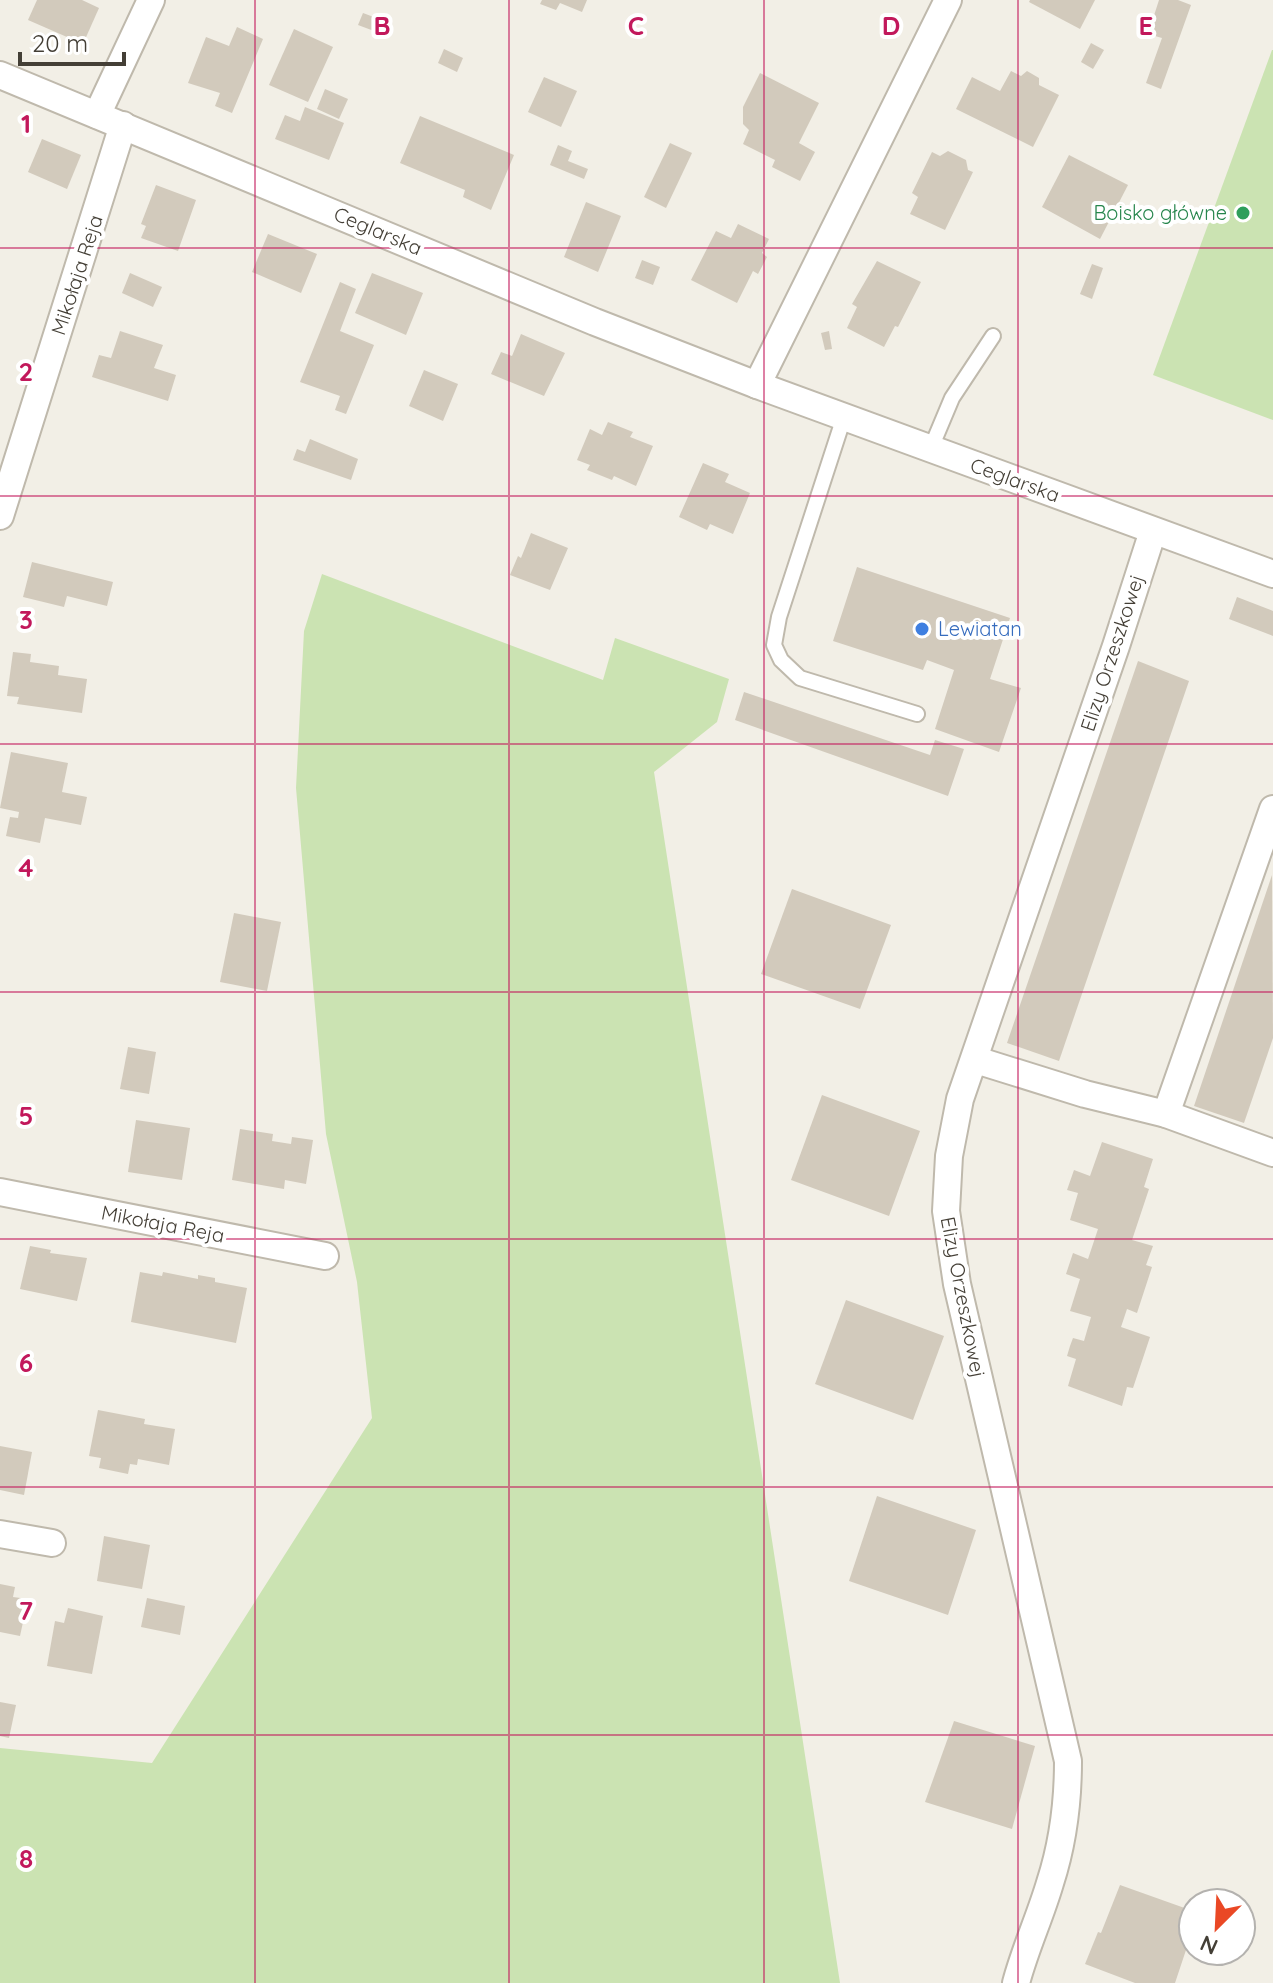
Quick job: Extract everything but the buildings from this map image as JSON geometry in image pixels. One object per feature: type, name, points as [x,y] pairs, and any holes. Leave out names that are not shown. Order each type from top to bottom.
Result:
[{"type":"street","points":[[97,115],[151,0]]},
{"type":"street","points":[[757,385],[948,0]]},
{"type":"street","name":"Ceglarska","points":[[0,75],[581,316],[757,385],[1273,574]]},
{"type":"street","name":"Mikołaja Reja","points":[[0,516],[123,125]]},
{"type":"street","name":"Elizy Orzeszkowej","points":[[1016,1983],[1050,1884],[1061,1841],[1068,1798],[1068,1761],[957,1284],[946,1211],[952,1141],[960,1099],[976,1060],[1153,531]]},
{"type":"street","points":[[1166,1114],[1273,809]]},
{"type":"street","points":[[976,1060],[1085,1094],[1166,1114],[1273,1153]]},
{"type":"street","name":"Mikołaja Reja","points":[[0,1192],[325,1256]]},
{"type":"street","points":[[0,1534],[52,1543]]},
{"type":"lane","points":[[931,448],[952,398],[993,336]]},
{"type":"lane","points":[[844,417],[779,617],[774,645],[781,660],[800,678],[917,714]]},
{"type":"green space","name":"Boisko główne","points":[[1273,50],[1273,420],[1153,375]]},
{"type":"green space","points":[[322,574],[603,680],[615,638],[729,679],[717,722],[654,772],[840,1983],[0,1983],[0,1748],[152,1763],[372,1418],[357,1282],[326,1134],[296,788],[304,631]]},
{"type":"place","name":"Boisko główne","points":[[1243,213]]},
{"type":"place","name":"Lewiatan","points":[[922,629]]}]
